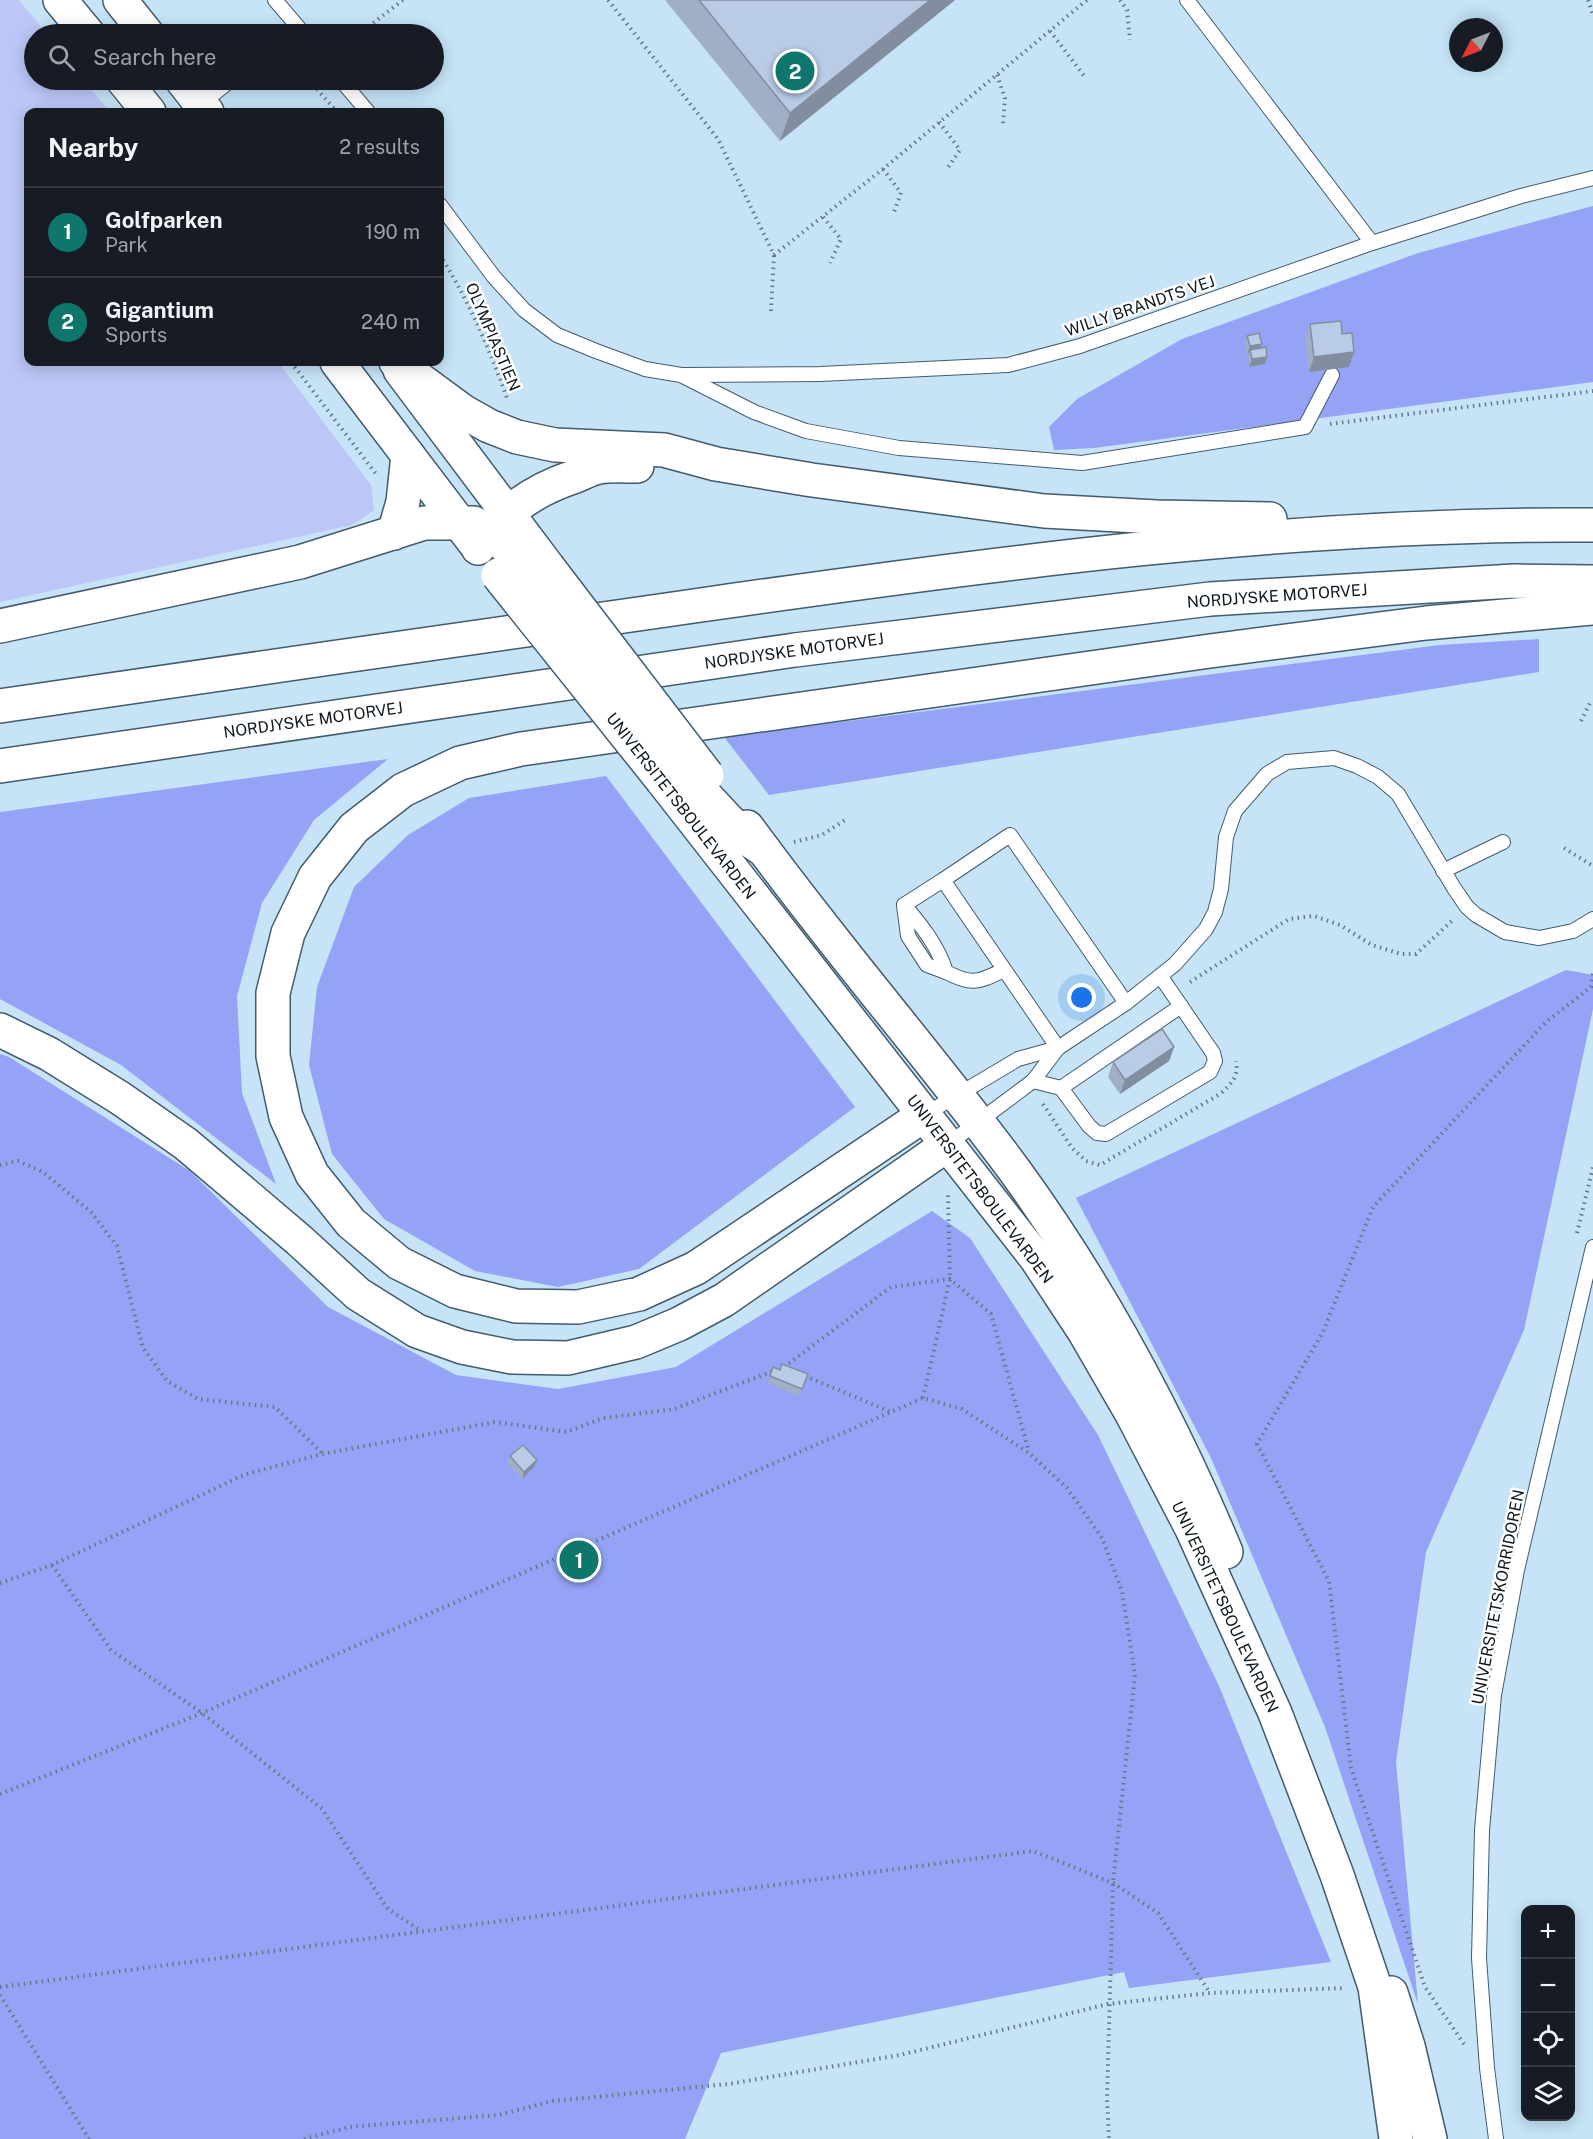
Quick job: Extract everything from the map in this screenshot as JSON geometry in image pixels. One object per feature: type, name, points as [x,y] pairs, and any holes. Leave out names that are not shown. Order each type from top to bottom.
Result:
[{"type":"main road","points":[[60,0],[80,24]]},
{"type":"main road","points":[[120,0],[139,24]]},
{"type":"main road","points":[[131,90],[146,108]]},
{"type":"main road","points":[[340,366],[408,455],[483,528],[501,542],[686,778]]},
{"type":"main road","points":[[397,366],[483,528]]},
{"type":"main road","points":[[401,366],[464,412],[489,426],[517,437],[555,445],[664,450],[716,464],[812,480],[1044,511],[1157,517],[1593,525]]},
{"type":"main road","points":[[394,533],[403,502],[408,455]]},
{"type":"main road","points":[[0,626],[300,562],[424,523],[483,528],[530,495],[555,483],[600,467],[716,464]]},
{"type":"main road","points":[[0,706],[788,592],[1038,559],[1216,541],[1365,531],[1536,524]]},
{"type":"main road","name":"NORDJYSKE MOTORVEJ","points":[[0,766],[795,650],[1210,599],[1514,581],[1593,582]]},
{"type":"main road","points":[[924,1115],[696,1268],[639,1294],[578,1307],[516,1306],[455,1291],[399,1263],[351,1223],[312,1174],[286,1117],[273,1056],[273,993],[288,933],[315,877],[354,828],[403,790],[460,763],[521,749],[1210,651],[1426,623],[1593,609]]},
{"type":"main road","name":"UNIVERSITETSBOULEVARDEN","points":[[686,778],[743,836],[764,850],[958,1096],[1015,1171],[1064,1242],[1110,1318],[1171,1432],[1213,1521],[1291,1706],[1352,1870],[1408,2046],[1430,2139]]},
{"type":"main road","name":"UNIVERSITETSBOULEVARDEN","points":[[686,778],[924,1115],[1036,1257],[1084,1331],[1132,1414],[1192,1529],[1275,1713],[1337,1875],[1375,1987],[1396,2139]]},
{"type":"main road","points":[[0,1029],[49,1054],[120,1098],[186,1144],[299,1240],[358,1294],[417,1331],[462,1347],[512,1357],[568,1358],[636,1342],[679,1324],[724,1300],[947,1145]]},
{"type":"lane","points":[[275,0],[290,24]]},
{"type":"lane","points":[[1187,0],[1372,243]]},
{"type":"lane","points":[[197,99],[213,90]]},
{"type":"lane","points":[[349,90],[365,108]]},
{"type":"lane","name":"WILLY BRANDTS VEJ","points":[[444,210],[494,277],[524,310],[557,335],[645,369],[681,375],[820,374],[1008,365],[1080,346],[1372,243],[1521,196],[1592,178]]},
{"type":"lane","name":"WILLY BRANDTS VEJ","points":[[681,375],[754,412],[806,431],[899,448],[988,456],[1082,463],[1305,427]]},
{"type":"lane","points":[[1305,427],[1332,375]]},
{"type":"lane","points":[[924,1115],[1018,1059],[1058,1048],[1161,977],[1191,949],[1215,912],[1221,889],[1226,837],[1235,811],[1267,774],[1287,762],[1334,758],[1357,766],[1377,777],[1398,794],[1467,907],[1505,932],[1539,938],[1573,931],[1593,919]]},
{"type":"lane","points":[[1004,970],[981,981],[963,980],[946,972],[941,954],[904,905],[1010,835],[1126,1003]]},
{"type":"lane","points":[[1443,871],[1503,842]]},
{"type":"lane","points":[[944,880],[1058,1048]]},
{"type":"lane","points":[[1033,1081],[1061,1088],[1089,1126],[1097,1132],[1106,1134],[1205,1075],[1213,1067],[1215,1061],[1213,1053],[1161,977]]},
{"type":"lane","points":[[1061,1088],[1181,1006]]},
{"type":"lane","points":[[947,1145],[1033,1081],[1058,1048]]},
{"type":"lane","name":"UNIVERSITETSKORRIDOREN","points":[[1496,2139],[1487,2068],[1479,1958],[1482,1830],[1494,1695],[1517,1570],[1593,1247]]},
{"type":"path","points":[[372,24],[403,0]]},
{"type":"path","points":[[608,0],[718,139],[774,255],[771,311]]},
{"type":"path","points":[[774,255],[883,169],[1087,0]]},
{"type":"path","points":[[1119,0],[1128,10],[1130,40]]},
{"type":"path","points":[[1588,0],[1593,15]]},
{"type":"path","points":[[1050,31],[1085,77]]},
{"type":"path","points":[[997,75],[1005,98],[1003,124]]},
{"type":"path","points":[[318,90],[334,108]]},
{"type":"path","points":[[939,122],[960,150],[947,170]]},
{"type":"path","points":[[883,169],[901,194],[894,212]]},
{"type":"path","points":[[823,217],[841,239],[830,263]]},
{"type":"path","name":"OLYMPIASTIEN","points":[[444,262],[459,286],[491,354],[512,415],[517,437]]},
{"type":"path","points":[[294,366],[373,470]]},
{"type":"path","points":[[1305,427],[1593,391]]},
{"type":"path","points":[[1581,721],[1590,703],[1593,703]]},
{"type":"path","points":[[764,850],[822,835],[845,820]]},
{"type":"path","points":[[1564,848],[1593,866]]},
{"type":"path","points":[[1190,982],[1289,919],[1314,916],[1340,925],[1372,945],[1401,954],[1416,954],[1467,907]]},
{"type":"path","points":[[1468,2049],[1425,1987],[1351,1768],[1329,1581],[1257,1444],[1323,1332],[1373,1207],[1546,1022],[1591,987],[1593,974]]},
{"type":"path","points":[[922,1398],[950,1279],[947,1145]]},
{"type":"path","points":[[0,1166],[18,1161],[43,1172],[92,1212],[117,1246],[143,1348],[167,1381],[198,1399],[275,1407],[322,1454]]},
{"type":"path","points":[[0,1583],[52,1565],[246,1474],[322,1454],[495,1422],[567,1432],[603,1418],[674,1409],[784,1367],[891,1287],[950,1279],[991,1314],[1029,1453]]},
{"type":"path","points":[[784,1367],[891,1412]]},
{"type":"path","points":[[0,1794],[202,1713],[922,1398],[962,1409],[1029,1453],[1067,1488],[1102,1538],[1122,1592],[1135,1675],[1113,1883],[1108,2004],[1109,2139]]},
{"type":"path","points":[[52,1565],[111,1650],[202,1713],[322,1809],[388,1909],[422,1932]]},
{"type":"path","points":[[0,1987],[1033,1851],[1113,1883],[1158,1913],[1210,1993]]},
{"type":"path","points":[[304,2139],[348,2127],[498,2115],[552,2102],[729,2084],[900,2055],[1108,2004],[1210,1993],[1375,1987]]},
{"type":"path","points":[[0,1995],[89,2139]]},
{"type":"shaded area","points":[[0,0],[19,0],[39,24],[24,24],[24,90],[91,90],[107,108],[24,108],[24,366],[281,366],[371,485],[374,510],[352,525],[0,602]]},
{"type":"shaded area","points":[[1593,206],[1593,382],[1094,448],[1054,450],[1049,427],[1077,399],[1182,339],[1418,253]]},
{"type":"shaded area","points":[[1539,639],[1539,672],[769,795],[724,737],[1440,645]]},
{"type":"shaded area","points":[[388,759],[314,820],[262,903],[237,996],[242,1093],[276,1184],[121,1065],[0,999],[0,812]]},
{"type":"shaded area","points":[[606,776],[855,1107],[639,1269],[558,1287],[475,1271],[384,1219],[332,1154],[309,1065],[317,987],[354,887],[408,835],[469,798]]},
{"type":"shaded area","points":[[1566,970],[1593,975],[1593,1009],[1524,1330],[1426,1552],[1396,1762],[1418,2004],[1325,1727],[1211,1458],[1076,1198]]},
{"type":"shaded area","points":[[0,1054],[9,1057],[190,1171],[328,1307],[456,1375],[558,1389],[676,1367],[932,1211],[970,1238],[1098,1435],[1219,1686],[1331,1962],[1129,1988],[1124,1972],[721,2053],[685,2139],[0,2139]]},
{"type":"building","points":[[699,0],[930,0],[790,113]]},
{"type":"building","points":[[1341,321],[1342,334],[1352,333],[1354,352],[1314,357],[1310,324]]},
{"type":"building","points":[[1259,333],[1262,344],[1250,346],[1247,336]]},
{"type":"building","points":[[1266,347],[1267,357],[1252,359],[1250,350]]},
{"type":"building","points":[[1162,1029],[1174,1047],[1125,1080],[1113,1062]]},
{"type":"building","points":[[782,1364],[808,1374],[802,1389],[770,1376],[773,1367],[780,1370]]},
{"type":"building","points":[[523,1445],[537,1460],[524,1472],[510,1456]]},
{"type":"place","name":"Gigantium","points":[[795,71]]},
{"type":"place","name":"Golfparken","points":[[579,1560]]}]
